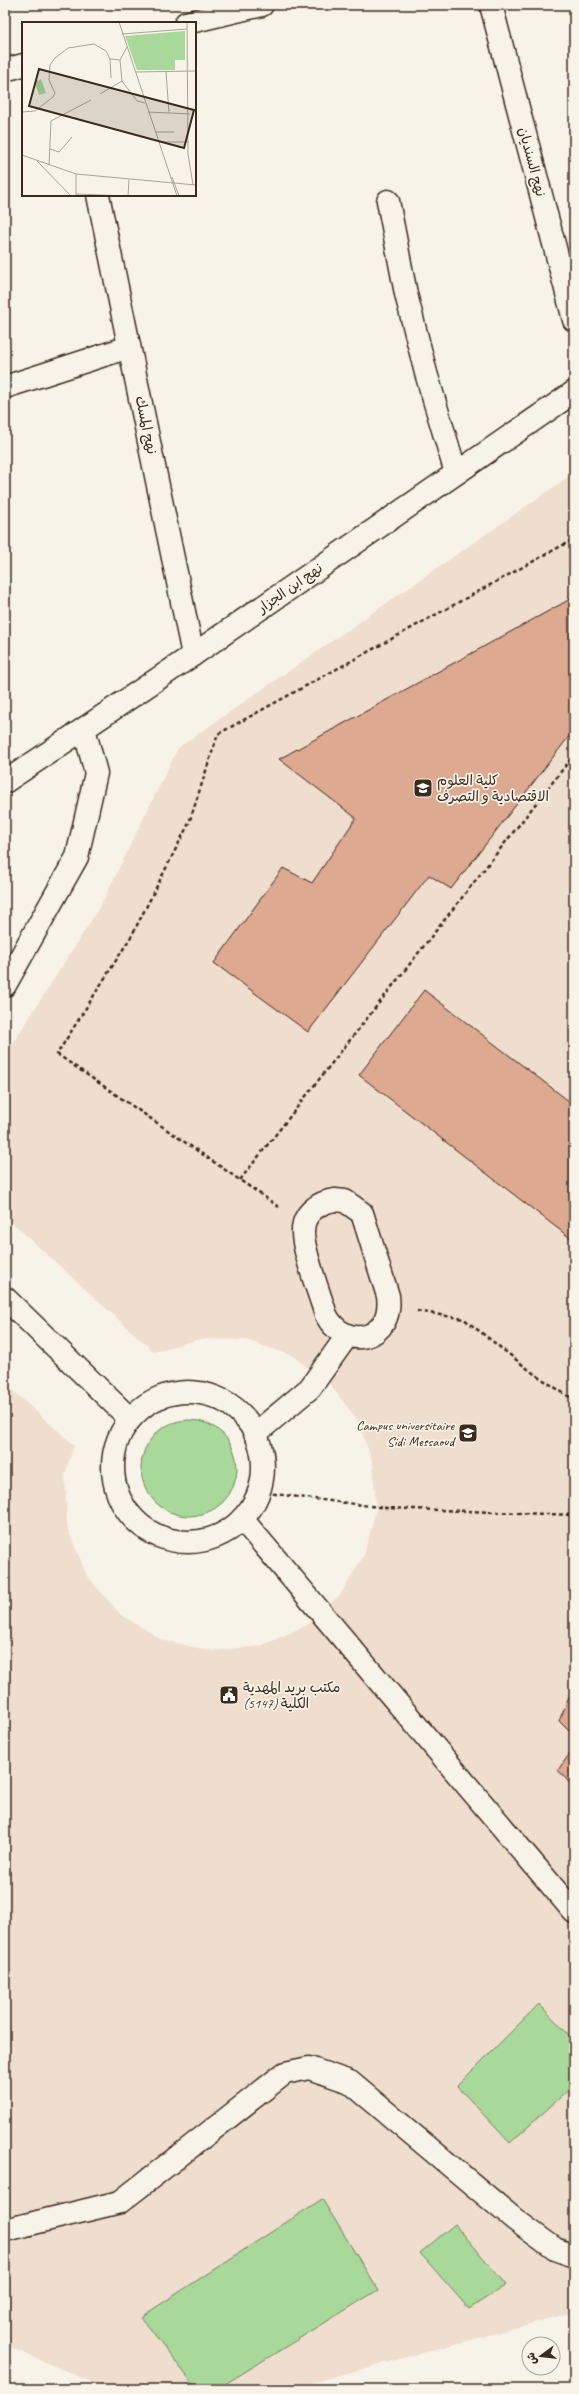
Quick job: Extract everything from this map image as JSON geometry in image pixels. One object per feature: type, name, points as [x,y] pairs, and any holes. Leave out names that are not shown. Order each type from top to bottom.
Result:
[{"type":"street","points":[[190,22],[262,5]]},
{"type":"street","name":"نهج السنديان","points":[[491,5],[574,320]]},
{"type":"street","points":[[5,70],[22,65]]},
{"type":"street","name":"نهج المسك","points":[[98,196],[193,655]]},
{"type":"street","points":[[388,201],[408,302],[426,373],[456,473]]},
{"type":"street","points":[[5,387],[129,347]]},
{"type":"street","name":"نهج ابن الجزار","points":[[5,782],[193,655],[574,392]]},
{"type":"street","points":[[5,985],[77,857],[96,773],[84,729]]},
{"type":"street","points":[[325,1201],[345,1201],[354,1206],[362,1214],[366,1223],[389,1306],[387,1316],[375,1332],[366,1336],[347,1336],[338,1331],[326,1315],[304,1241],[304,1225],[310,1212],[325,1201]]},
{"type":"street","points":[[5,1298],[130,1418]]},
{"type":"street","points":[[255,1434],[310,1388],[347,1336]]},
{"type":"street","points":[[174,1392],[200,1392],[225,1401],[246,1418],[255,1434],[259,1440],[263,1466],[259,1492],[248,1513],[230,1530],[209,1540],[184,1543],[161,1538],[140,1526],[124,1508],[114,1486],[112,1462],[117,1438],[130,1418],[149,1401],[174,1392]]},
{"type":"street","points":[[242,1519],[574,1912]]},
{"type":"street","points":[[5,2230],[120,2202],[285,2073],[309,2068],[350,2082],[514,2219],[555,2249],[574,2256]]},
{"type":"path","points":[[304,1225],[57,1054],[132,935],[189,824],[218,734],[574,539]]},
{"type":"path","points":[[240,1180],[574,755]]},
{"type":"path","points":[[389,1306],[464,1319],[534,1373],[574,1400]]},
{"type":"path","points":[[259,1492],[386,1508],[574,1514]]},
{"type":"shaded area","name":"Campus universitaire Sidi Messaoud","points":[[574,473],[574,2312],[288,2389],[108,2389],[5,2345],[5,1384],[74,1445],[65,1474],[67,1527],[87,1576],[120,1614],[162,1640],[212,1651],[261,1646],[307,1625],[341,1594],[364,1555],[376,1510],[373,1464],[358,1421],[329,1383],[291,1355],[246,1340],[199,1339],[154,1352],[5,1216],[5,1056],[101,905],[178,748]]},
{"type":"green space","points":[[189,1420],[207,1424],[223,1434],[233,1450],[237,1468],[233,1486],[223,1502],[207,1512],[189,1516],[171,1512],[155,1502],[145,1486],[141,1468],[145,1450],[155,1434],[171,1424]]},
{"type":"green space","points":[[539,2004],[574,2040],[574,2085],[510,2143],[457,2086]]},
{"type":"green space","points":[[322,2199],[378,2290],[217,2389],[197,2389],[141,2317]]},
{"type":"green space","points":[[455,2224],[506,2285],[469,2309],[420,2253]]},
{"type":"building","name":"كلية العلوم الاقتصادية و التصرف","points":[[574,597],[574,730],[451,889],[429,875],[308,1032],[214,963],[283,868],[312,883],[356,818],[279,759]]},
{"type":"building","points":[[424,990],[574,1105],[574,1241],[359,1075]]},
{"type":"building","points":[[574,1686],[574,1736],[559,1721]]},
{"type":"building","points":[[574,1748],[574,1788],[558,1770]]},
{"type":"place","name":"كلية العلوم الاقتصادية و التصرف","points":[[423,788]]},
{"type":"place","name":"Campus universitaire Sidi Messaoud","points":[[468,1433]]},
{"type":"place","name":"مكتب بريد المهدية الكلية (5147)","points":[[229,1695]]}]
